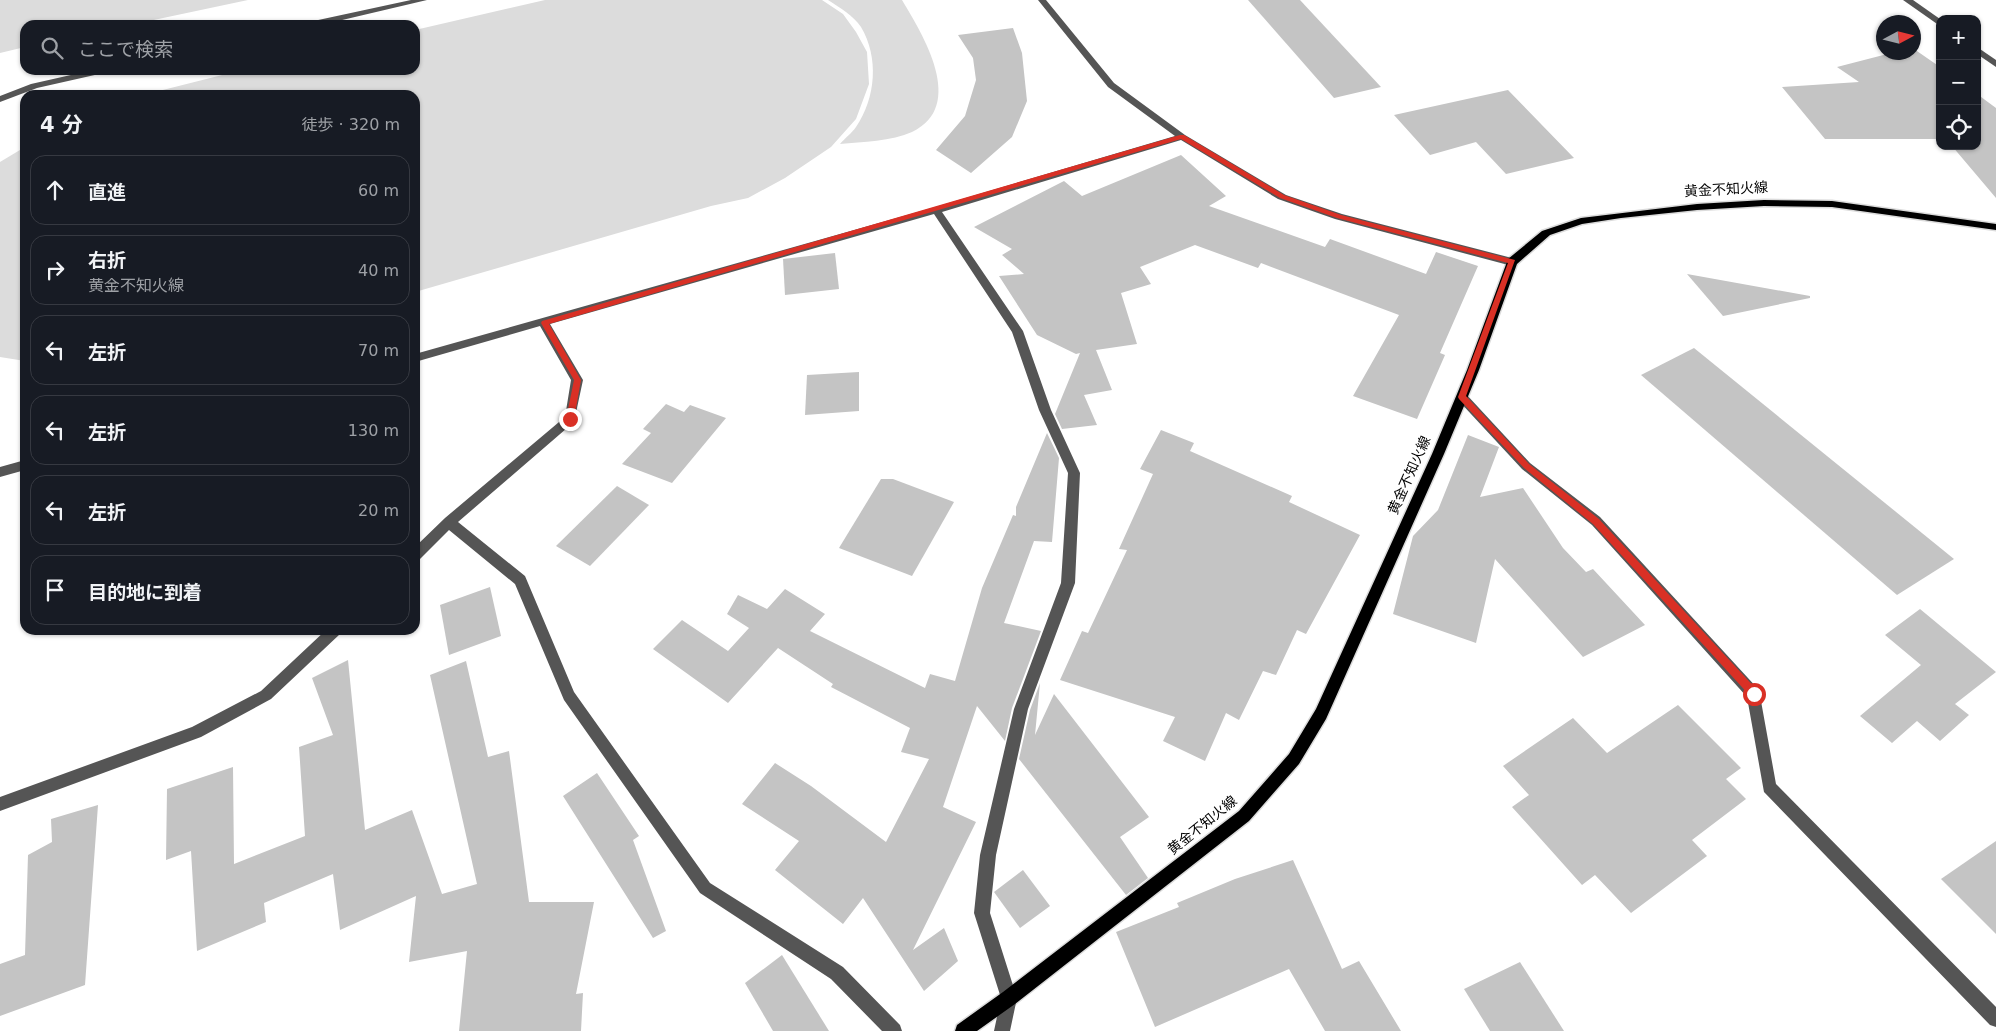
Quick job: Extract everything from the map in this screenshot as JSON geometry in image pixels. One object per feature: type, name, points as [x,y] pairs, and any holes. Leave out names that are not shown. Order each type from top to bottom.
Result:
[{"type":"main road","name":"黄金不知火線","points":[[963,1031],[1009,998],[1244,816],[1294,759],[1321,714],[1462,397],[1512,262],[1546,233],[1580,221],[1697,207],[1764,203],[1832,204],[1996,227]]},
{"type":"street","points":[[332,20],[423,0]]},
{"type":"street","points":[[1042,0],[1111,85],[1182,137],[1282,197],[1339,217],[1512,262]]},
{"type":"street","points":[[1907,0],[1936,20]]},
{"type":"street","points":[[1981,53],[1996,64]]},
{"type":"street","points":[[24,90],[83,75]]},
{"type":"street","points":[[0,99],[20,91]]},
{"type":"street","points":[[420,357],[544,323],[1182,137]]},
{"type":"street","points":[[936,210],[1016,330],[1045,410],[1074,473],[1068,583],[1021,709],[988,855],[982,913],[1009,998],[1002,1031]]},
{"type":"street","points":[[420,550],[449,522],[570,419],[577,380],[544,323]]},
{"type":"street","points":[[1462,397],[1526,466],[1596,522],[1754,694],[1768,787],[1996,1019]]},
{"type":"street","points":[[0,472],[20,467]]},
{"type":"street","points":[[449,522],[520,580],[569,696],[705,888],[837,973],[894,1031]]},
{"type":"street","points":[[0,804],[205,728],[266,695],[330,635]]},
{"type":"shaded area","points":[[0,0],[248,0],[154,20],[20,20],[20,48],[0,53]]},
{"type":"shaded area","points":[[545,0],[822,0],[843,14],[856,32],[867,52],[869,84],[856,119],[831,147],[785,178],[748,198],[711,206],[420,291],[420,90],[163,90],[222,75],[420,75],[420,29]]},
{"type":"shaded area","points":[[828,0],[902,0],[929,50],[936,69],[939,88],[937,105],[928,120],[912,132],[877,141],[840,144],[853,131],[863,116],[871,91],[873,64],[871,51],[861,27],[850,15]]},
{"type":"shaded area","points":[[20,150],[20,360],[0,357],[0,162]]},
{"type":"building","points":[[1248,0],[1300,0],[1381,87],[1334,98]]},
{"type":"building","points":[[1013,28],[1022,53],[1027,101],[1012,137],[971,173],[936,150],[965,116],[976,80],[973,58],[958,35]]},
{"type":"building","points":[[1921,54],[1936,64],[1936,139],[1825,139],[1782,87],[1859,82],[1837,67],[1876,57],[1876,60],[1921,60]]},
{"type":"building","points":[[1508,90],[1574,158],[1506,174],[1476,142],[1430,155],[1394,115]]},
{"type":"building","points":[[1981,97],[1996,108],[1996,198],[1955,150],[1981,150]]},
{"type":"building","points":[[1181,155],[1226,196],[1209,206],[1325,247],[1330,239],[1426,274],[1436,252],[1478,266],[1440,353],[1445,355],[1417,419],[1353,396],[1399,315],[1261,263],[1258,268],[1195,245],[1140,267],[1151,284],[1121,293],[1137,344],[1096,350],[1112,390],[1084,395],[1097,425],[1062,429],[1055,414],[1080,353],[1076,354],[1037,335],[999,276],[1024,274],[1002,255],[1012,249],[974,227],[1064,181],[1082,196]]},
{"type":"building","points":[[835,253],[839,289],[785,295],[783,259]]},
{"type":"building","points":[[1687,274],[1810,296],[1810,298],[1723,316]]},
{"type":"building","points":[[1694,348],[1954,559],[1897,595],[1641,375]]},
{"type":"building","points":[[859,372],[859,411],[805,415],[807,375]]},
{"type":"building","points":[[666,404],[684,412],[690,405],[726,418],[672,483],[622,464],[651,433],[643,429]]},
{"type":"building","points":[[1161,430],[1194,443],[1190,451],[1292,496],[1289,502],[1360,535],[1306,634],[1297,630],[1276,675],[1263,671],[1239,720],[1226,713],[1205,761],[1163,741],[1175,717],[1060,680],[1082,631],[1088,633],[1127,550],[1119,549],[1153,474],[1140,469]]},
{"type":"building","points":[[1047,433],[1059,458],[1052,542],[1034,541],[1004,623],[1041,631],[1012,708],[1005,741],[977,706],[943,807],[976,822],[913,950],[944,928],[958,961],[924,991],[863,898],[843,924],[775,870],[799,841],[742,804],[775,763],[811,786],[886,842],[929,759],[901,752],[910,728],[831,687],[833,684],[778,648],[728,703],[653,649],[682,620],[728,651],[749,628],[727,614],[738,595],[767,609],[785,589],[825,614],[810,631],[925,688],[930,674],[955,681],[982,588],[1013,515],[1016,516],[1016,507]]},
{"type":"building","points":[[1468,435],[1499,447],[1480,497],[1523,488],[1563,548],[1586,572],[1593,569],[1645,625],[1583,657],[1495,559],[1476,643],[1393,614],[1413,536],[1438,510]]},
{"type":"building","points":[[881,479],[893,479],[954,502],[912,576],[839,548]]},
{"type":"building","points":[[617,486],[649,505],[590,566],[556,546]]},
{"type":"building","points":[[490,587],[501,636],[449,655],[440,605]]},
{"type":"building","points":[[1920,609],[1996,672],[1955,704],[1969,715],[1940,741],[1917,721],[1892,743],[1860,716],[1921,665],[1885,635]]},
{"type":"building","points":[[348,660],[365,830],[412,810],[442,894],[477,884],[430,675],[466,661],[488,757],[509,751],[529,902],[594,902],[576,994],[583,993],[581,1031],[459,1031],[467,951],[409,962],[416,896],[340,930],[333,874],[264,903],[266,922],[197,951],[191,851],[166,860],[167,789],[233,767],[234,864],[305,836],[299,747],[333,735],[312,678]]},
{"type":"building","points":[[1040,683],[1035,735],[1054,694],[1149,817],[1120,837],[1148,878],[1126,895],[1019,759],[1030,710]]},
{"type":"building","points":[[1678,705],[1741,768],[1726,779],[1746,799],[1692,840],[1707,856],[1631,913],[1595,875],[1582,885],[1512,807],[1529,795],[1503,766],[1573,718],[1607,753]]},
{"type":"building","points":[[597,773],[639,836],[633,840],[666,931],[653,938],[563,796]]},
{"type":"building","points":[[98,805],[85,985],[0,1016],[0,964],[25,955],[28,855],[52,842],[51,819]]},
{"type":"building","points":[[1996,841],[1996,934],[1941,879]]},
{"type":"building","points":[[1293,860],[1342,969],[1359,961],[1401,1031],[1325,1031],[1289,969],[1155,1027],[1116,932],[1179,907],[1177,903],[1235,879]]},
{"type":"building","points":[[1023,870],[1050,906],[1020,928],[994,892]]},
{"type":"building","points":[[782,955],[829,1031],[773,1031],[745,983]]},
{"type":"building","points":[[1520,962],[1564,1031],[1490,1031],[1464,989]]},
{"type":"route","points":[[570,419],[577,380],[544,323],[1182,137],[1282,197],[1339,217],[1512,262],[1462,397],[1526,466],[1596,522],[1754,694]]}]
